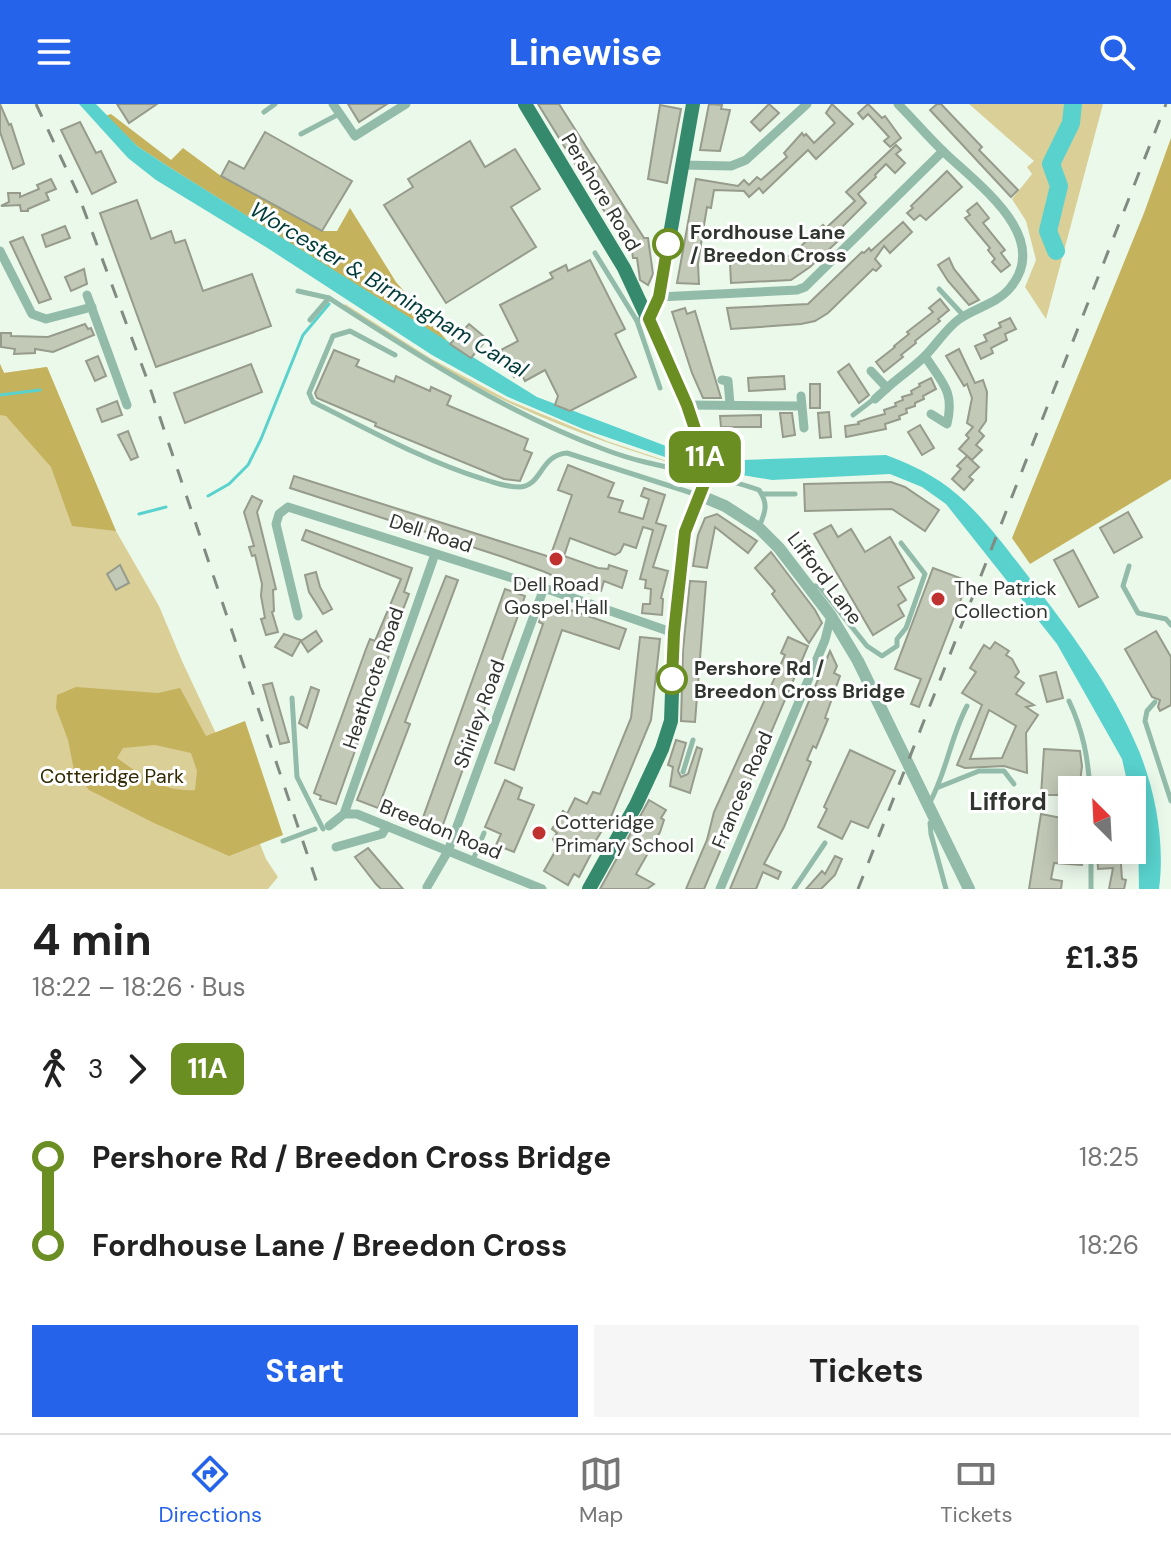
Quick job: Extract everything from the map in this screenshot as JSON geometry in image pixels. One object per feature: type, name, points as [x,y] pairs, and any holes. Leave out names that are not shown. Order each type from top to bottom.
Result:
[{"type":"main road","name":"Pershore Road","points":[[525,104],[616,255],[644,319],[692,408],[706,462],[702,490],[685,532],[674,633],[671,721],[662,749],[636,805],[589,889]]},
{"type":"main road","points":[[644,319],[659,297],[693,104]]},
{"type":"street","points":[[333,104],[355,136],[406,104]]},
{"type":"street","points":[[682,165],[731,166],[746,160],[807,104]]},
{"type":"street","points":[[875,399],[925,356],[945,332],[964,316],[995,301],[1010,289],[1022,257],[1014,223],[999,203],[898,104]]},
{"type":"street","points":[[659,297],[797,290],[805,287],[943,151]]},
{"type":"street","points":[[0,251],[32,314],[46,319],[92,307]]},
{"type":"street","points":[[87,295],[127,405]]},
{"type":"street","points":[[925,356],[950,396],[947,424],[931,414]]},
{"type":"street","points":[[871,371],[887,388]]},
{"type":"street","points":[[722,380],[728,381],[730,404]]},
{"type":"street","points":[[692,408],[801,401],[804,428]]},
{"type":"street","name":"Lifford Lane","points":[[702,490],[759,528],[779,548],[831,616],[858,661],[969,889]]},
{"type":"street","name":"Dell Road","points":[[298,616],[276,524],[283,509],[294,507],[674,633]]},
{"type":"street","name":"Heathcote Road","points":[[344,814],[435,554]]},
{"type":"street","name":"Shirley Road","points":[[427,887],[448,851],[544,588]]},
{"type":"street","name":"Frances Road","points":[[720,889],[825,640],[831,616]]},
{"type":"street","points":[[322,828],[344,814]]},
{"type":"street","name":"Breedon Road","points":[[344,814],[357,814],[542,889]]},
{"type":"street","points":[[336,847],[382,834],[387,826]]},
{"type":"lane","points":[[264,112],[275,104]]},
{"type":"lane","points":[[301,134],[340,114]]},
{"type":"lane","points":[[595,253],[644,319],[660,388]]},
{"type":"lane","points":[[939,289],[964,316]]},
{"type":"lane","points":[[298,291],[329,298],[432,364],[511,408],[608,451],[759,490],[766,511],[759,528]]},
{"type":"lane","points":[[310,320],[329,298]]},
{"type":"lane","points":[[395,355],[350,331],[333,336],[309,393],[313,402],[455,470],[506,486],[524,487],[535,480],[549,459],[556,454],[567,453],[702,490]]},
{"type":"lane","points":[[853,415],[875,399]]},
{"type":"lane","points":[[762,494],[795,494]]},
{"type":"lane","points":[[808,586],[819,586],[867,646],[882,656],[897,646],[897,639],[906,628],[925,574],[901,543]]},
{"type":"lane","points":[[1129,566],[1123,586],[1138,613],[1166,619],[1171,625]]},
{"type":"lane","points":[[281,842],[322,828],[297,777],[292,698]]},
{"type":"lane","points":[[1069,701],[1087,749],[1089,776]]},
{"type":"lane","points":[[1155,702],[1147,711],[1145,721],[1171,801]]},
{"type":"lane","points":[[928,805],[938,788],[958,723],[967,706]]},
{"type":"lane","points":[[683,772],[693,740]]},
{"type":"lane","points":[[938,788],[979,771],[1004,771],[1014,784]]},
{"type":"lane","points":[[935,818],[930,823],[931,834],[946,889]]},
{"type":"lane","points":[[473,861],[484,833]]},
{"type":"lane","points":[[794,889],[825,843]]},
{"type":"lane","points":[[1091,864],[1091,889]]},
{"type":"green space","points":[[969,104],[1103,104],[1046,319],[1025,287],[1036,260],[1026,221],[1012,199],[1032,174],[1027,167],[1034,161]]},
{"type":"green space","points":[[111,114],[171,160],[183,148],[221,176],[322,231],[337,231],[350,208],[396,282],[450,344],[137,146],[105,116]]},
{"type":"green space","points":[[1171,138],[1171,479],[1030,564],[1012,538],[1144,213]]},
{"type":"green space","points":[[345,304],[430,358],[508,400],[607,441],[694,470],[603,441],[514,405],[427,359],[343,307]]},
{"type":"green space","name":"Cotteridge Park","points":[[0,364],[4,373],[47,367],[116,531],[159,606],[220,742],[266,859],[278,877],[268,889],[0,889]]},
{"type":"green space","points":[[0,364],[4,373],[47,367],[116,531],[72,526],[51,467],[6,416],[0,415]]},
{"type":"green space","points":[[76,687],[158,693],[180,688],[206,736],[245,721],[283,835],[229,856],[89,790],[74,770],[68,740],[56,708],[57,695]],"holes":[[[155,745],[191,753],[197,771],[195,790],[163,786],[117,758],[123,748]]]},
{"type":"water","points":[[79,104],[96,104],[137,146],[537,397],[695,457],[715,461],[886,455],[941,482],[977,513],[1009,551],[1074,639],[1116,704],[1139,751],[1154,801],[1161,854],[1159,889],[1139,889],[1139,864],[1146,864],[1146,776],[1126,776],[1122,759],[1057,644],[946,504],[922,487],[890,474],[772,480],[694,467],[583,429],[508,397],[432,355],[156,180],[128,158]]},
{"type":"building","points":[[0,104],[11,124],[24,164],[13,169],[0,132]]},
{"type":"building","points":[[117,104],[157,104],[129,123]]},
{"type":"building","points":[[348,104],[387,104],[359,122]]},
{"type":"building","points":[[538,104],[559,104],[644,238],[648,238],[653,274],[648,285],[640,280],[637,258],[633,258],[632,251],[629,251]]},
{"type":"building","points":[[709,104],[722,105],[721,109],[730,110],[720,151],[700,150]]},
{"type":"building","points":[[769,104],[779,113],[760,131],[751,122]]},
{"type":"building","points":[[832,104],[853,124],[816,159],[808,150],[763,193],[759,188],[749,197],[744,191],[714,190],[703,231],[698,264],[699,284],[677,283],[696,179],[738,186],[744,180],[749,185],[757,177],[761,180],[787,157],[784,153],[802,133],[814,143],[835,123],[826,113]]},
{"type":"building","points":[[868,104],[882,118],[885,116],[901,138],[890,147],[884,141],[889,137],[868,114],[863,119],[858,113]]},
{"type":"building","points":[[941,104],[982,147],[979,150],[1018,190],[1011,197],[930,110]]},
{"type":"building","points":[[660,105],[681,109],[667,183],[648,179]]},
{"type":"building","points":[[80,122],[96,153],[101,151],[116,182],[92,194],[61,130]]},
{"type":"building","points":[[265,132],[352,181],[322,231],[221,176],[229,161],[244,169]]},
{"type":"building","points":[[470,141],[485,167],[515,149],[540,189],[511,207],[536,247],[446,303],[384,205],[413,187],[408,179]]},
{"type":"building","points":[[896,145],[901,150],[896,154],[905,163],[895,173],[886,164],[875,175],[858,194],[866,203],[833,236],[838,241],[810,267],[791,280],[731,283],[730,263],[782,260],[823,225],[826,228],[855,201],[846,192]]},
{"type":"building","points":[[947,171],[962,187],[926,220],[920,215],[914,220],[907,213],[913,208],[911,206]]},
{"type":"building","points":[[51,179],[56,189],[46,193],[49,200],[28,211],[21,211],[20,205],[1,206],[9,202],[8,193],[20,193],[20,197],[39,189],[37,185]]},
{"type":"building","points":[[137,200],[151,239],[171,231],[175,243],[185,240],[203,291],[252,274],[271,326],[156,367],[100,213]]},
{"type":"building","points":[[977,203],[989,218],[983,223],[1005,250],[1001,253],[1010,265],[1001,272],[992,262],[995,259],[988,250],[990,248],[965,218],[970,215],[967,211]]},
{"type":"building","points":[[903,222],[912,232],[890,253],[884,246],[875,259],[881,266],[876,271],[873,269],[828,313],[815,321],[801,324],[731,329],[727,308],[808,304],[862,252],[869,248],[871,251]]},
{"type":"building","points":[[65,226],[70,238],[46,247],[42,235]]},
{"type":"building","points":[[23,237],[51,299],[39,303],[10,242]]},
{"type":"building","points":[[949,258],[979,300],[969,305],[948,281],[938,265]]},
{"type":"building","points":[[590,260],[625,329],[615,334],[636,377],[570,411],[555,405],[558,396],[545,370],[525,381],[521,373],[514,377],[501,350],[518,341],[500,305],[553,278],[550,273],[566,265],[568,271]]},
{"type":"building","points":[[84,269],[87,284],[71,291],[65,277]]},
{"type":"building","points":[[940,299],[949,310],[884,372],[876,362],[933,312],[929,308]]},
{"type":"building","points":[[685,308],[687,314],[695,311],[721,398],[703,398],[692,373],[672,312]]},
{"type":"building","points":[[1010,318],[1016,329],[1005,334],[1007,340],[991,348],[993,353],[981,359],[975,346],[987,341],[984,335],[1001,327],[999,323]]},
{"type":"building","points":[[85,324],[94,335],[53,352],[35,349],[35,353],[14,354],[15,349],[1,347],[1,333],[48,337]]},
{"type":"building","points":[[469,324],[487,339],[471,358],[450,344]]},
{"type":"building","points":[[959,349],[975,383],[983,380],[987,392],[986,421],[979,431],[984,436],[976,445],[982,450],[972,460],[959,449],[969,438],[966,435],[973,427],[967,423],[972,398],[967,384],[964,386],[946,356]]},
{"type":"building","points":[[334,350],[359,360],[356,366],[394,382],[396,376],[430,391],[431,387],[451,396],[447,405],[528,439],[524,450],[532,453],[520,481],[504,479],[375,426],[376,423],[317,398],[315,393]]},
{"type":"building","points":[[98,356],[106,376],[95,381],[86,361]]},
{"type":"building","points":[[251,364],[262,392],[185,423],[174,393]]},
{"type":"building","points":[[849,364],[869,395],[859,403],[838,372]]},
{"type":"building","points":[[784,376],[785,389],[749,391],[748,378]]},
{"type":"building","points":[[931,378],[936,389],[923,396],[924,399],[915,406],[906,409],[907,413],[899,416],[900,419],[885,424],[886,429],[846,437],[845,426],[885,414],[884,410],[896,406],[895,403],[903,400],[902,397],[912,394],[911,391],[919,384]]},
{"type":"building","points":[[810,384],[820,384],[820,408],[810,408]]},
{"type":"building","points":[[117,401],[122,415],[102,422],[97,409]]},
{"type":"building","points":[[829,412],[831,437],[820,438],[818,413]]},
{"type":"building","points":[[780,413],[792,413],[795,435],[783,437]]},
{"type":"building","points":[[761,415],[761,427],[721,427],[720,416]]},
{"type":"building","points":[[920,425],[934,448],[922,455],[908,432]]},
{"type":"building","points":[[128,431],[138,457],[131,460],[118,435]]},
{"type":"building","points":[[967,456],[979,467],[969,477],[973,480],[964,490],[952,479],[961,469],[957,466]]},
{"type":"building","points":[[568,465],[614,483],[608,497],[623,501],[619,512],[643,519],[649,499],[641,496],[644,488],[665,495],[656,523],[666,526],[653,567],[668,571],[661,598],[662,615],[642,613],[643,604],[650,604],[651,589],[645,588],[646,580],[640,579],[653,530],[643,527],[636,548],[624,544],[615,555],[570,538],[564,556],[598,568],[608,569],[609,565],[627,571],[622,588],[604,581],[601,591],[592,588],[590,593],[500,556],[290,488],[294,476],[550,557],[572,495],[558,490]]},
{"type":"building","points":[[891,482],[905,487],[939,510],[925,531],[892,509],[805,511],[804,484]]},
{"type":"building","points":[[252,496],[262,501],[257,512],[276,589],[273,590],[272,612],[278,632],[266,635],[261,619],[265,618],[262,584],[255,555],[252,556],[249,547],[254,546],[244,512]]},
{"type":"building","points":[[1128,512],[1142,537],[1114,553],[1100,528]]},
{"type":"building","points":[[717,514],[757,541],[748,553],[715,527],[707,568],[693,566],[698,535],[705,518]]},
{"type":"building","points":[[831,525],[838,537],[851,529],[865,552],[890,537],[914,578],[898,587],[906,600],[898,605],[904,616],[873,635],[814,534]]},
{"type":"building","points":[[306,530],[412,568],[404,592],[409,594],[389,646],[392,647],[336,804],[320,799],[321,796],[314,793],[370,639],[375,641],[401,579],[302,540]]},
{"type":"building","points":[[1073,550],[1098,597],[1079,607],[1054,560]]},
{"type":"building","points":[[771,552],[822,623],[809,643],[772,594],[775,591],[755,568]]},
{"type":"building","points":[[120,565],[129,583],[116,590],[107,574]]},
{"type":"building","points":[[933,568],[968,581],[919,707],[911,704],[921,679],[895,669]]},
{"type":"building","points":[[316,572],[332,609],[323,614],[309,592],[305,575]]},
{"type":"building","points":[[446,576],[458,580],[405,722],[410,724],[378,808],[357,800]]},
{"type":"building","points":[[690,581],[706,582],[695,722],[681,721],[683,650]]},
{"type":"building","points":[[505,589],[525,596],[440,833],[420,826]]},
{"type":"building","points":[[547,602],[626,629],[619,649],[562,630],[514,770],[495,763],[543,624],[539,622]]},
{"type":"building","points":[[316,631],[322,641],[308,652],[301,641]]},
{"type":"building","points":[[1156,631],[1171,657],[1171,705],[1160,711],[1160,700],[1152,697],[1125,649]]},
{"type":"building","points":[[284,634],[301,640],[292,656],[275,647]]},
{"type":"building","points":[[640,637],[660,639],[651,720],[608,824],[590,850],[592,852],[579,877],[574,874],[568,885],[544,871],[557,848],[553,839],[557,833],[552,829],[563,811],[567,814],[575,798],[587,804],[593,792],[600,794],[631,718]]},
{"type":"building","points":[[788,637],[808,646],[704,889],[686,889],[707,840],[714,812],[785,655],[781,653]]},
{"type":"building","points":[[995,642],[1009,651],[1006,655],[1019,672],[1015,677],[1024,683],[1016,694],[1034,705],[1026,707],[1038,715],[1026,733],[1027,773],[1004,766],[965,768],[957,765],[982,705],[962,693],[976,672],[970,668],[984,645],[990,649]],"holes":[[[989,710],[1016,726],[1002,758],[970,759]]]},
{"type":"building","points":[[830,651],[837,666],[834,673],[840,676],[825,718],[828,719],[816,748],[813,746],[807,760],[811,762],[784,827],[764,864],[781,872],[778,879],[763,872],[756,889],[730,889]]},
{"type":"building","points":[[1056,672],[1063,698],[1047,702],[1040,676]]},
{"type":"building","points":[[272,683],[289,742],[280,744],[263,685]]},
{"type":"building","points":[[311,687],[319,690],[307,728],[299,723]]},
{"type":"building","points":[[676,740],[686,743],[678,771],[681,777],[688,774],[697,747],[702,749],[690,793],[670,786],[673,767],[668,765]]},
{"type":"building","points":[[1044,749],[1080,751],[1081,776],[1058,776],[1058,795],[1041,795]]},
{"type":"building","points":[[850,750],[895,771],[868,828],[851,821],[842,839],[818,827]]},
{"type":"building","points":[[505,780],[522,788],[518,799],[534,805],[514,852],[496,845],[501,834],[485,827]]},
{"type":"building","points":[[649,800],[666,810],[661,818],[664,820],[660,832],[636,874],[654,884],[647,889],[600,889]]},
{"type":"building","points":[[1041,814],[1058,817],[1058,863],[1054,863],[1051,879],[1062,881],[1061,889],[1029,889]]},
{"type":"building","points":[[368,848],[403,889],[381,889],[376,884],[355,857]]},
{"type":"building","points":[[835,856],[842,859],[835,875],[821,889],[806,889],[822,871],[825,874]]},
{"type":"building","points":[[1098,864],[1121,864],[1122,879],[1126,880],[1124,889],[1109,889],[1113,868],[1098,869]]},
{"type":"waterway","points":[[1056,251],[1048,231],[1059,186],[1051,164],[1071,123],[1073,104]]},
{"type":"waterway","points":[[208,496],[229,484],[248,465],[303,335],[329,304]]},
{"type":"waterway","points":[[0,395],[40,390]]},
{"type":"waterway","points":[[139,514],[166,507]]},
{"type":"railway","points":[[36,104],[78,194],[147,379],[319,889]]},
{"type":"railway","points":[[858,889],[1166,104]]},
{"type":"bus line","name":"11A","points":[[668,244],[659,297],[649,319],[687,405],[706,462],[704,484],[685,532],[672,679]]},
{"type":"place","name":"Fordhouse Lane / Breedon Cross","points":[[668,244]]},
{"type":"place","name":"Dell Road Gospel Hall","points":[[556,559]]},
{"type":"place","name":"The Patrick Collection","points":[[938,599]]},
{"type":"place","name":"Pershore Rd / Breedon Cross Bridge","points":[[672,679]]},
{"type":"place","name":"Cotteridge Primary School","points":[[539,833]]},
{"type":"district","name":"Lifford","points":[[1008,802]]},
{"type":"water label","name":"Worcester & Birmingham Canal","points":[[389,289]]}]
